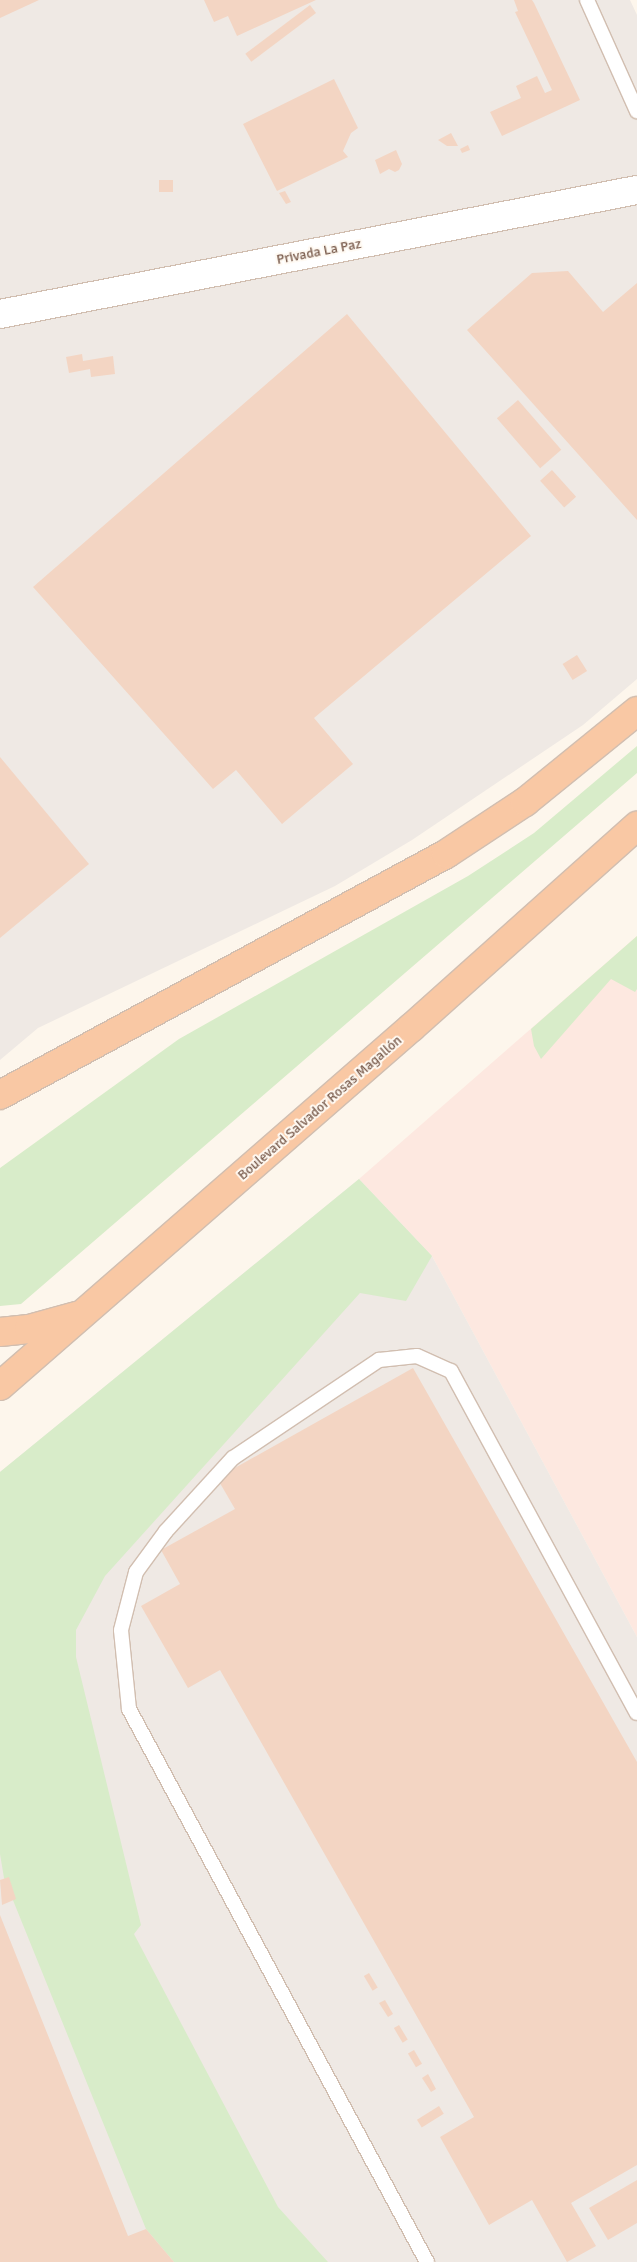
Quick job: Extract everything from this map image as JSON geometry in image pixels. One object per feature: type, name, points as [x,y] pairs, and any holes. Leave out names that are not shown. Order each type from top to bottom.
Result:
[{"type":"highway","points":[[0,1112],[10,1090],[446,854],[525,802],[637,711]]},
{"type":"highway","name":"Boulevard Salvador Rosas Magallón","points":[[0,1386],[412,1027],[637,826]]},
{"type":"highway","points":[[0,1332],[29,1329],[86,1313]]},
{"type":"street","name":"Privada La Paz","points":[[0,314],[637,190]]},
{"type":"lane","points":[[587,0],[637,112]]},
{"type":"lane","points":[[427,2262],[129,1709],[121,1630],[136,1572],[166,1531],[233,1458],[379,1360],[417,1356],[451,1371],[637,1713]]},
{"type":"shaded area","points":[[0,0],[630,0],[637,15],[637,679],[583,725],[412,840],[335,886],[38,1028],[0,1060]]},
{"type":"shaded area","points":[[637,936],[637,1637],[432,1256],[359,1179]]},
{"type":"shaded area","points":[[359,1179],[432,1256],[637,1637],[637,2262],[0,2262],[0,1472]]},
{"type":"green space","points":[[637,746],[637,773],[21,1304],[0,1306],[0,1168],[179,1039],[468,876],[534,833]]},
{"type":"green space","points":[[637,936],[637,989],[635,992],[611,979],[541,1059],[534,1046],[531,1029]]},
{"type":"green space","points":[[359,1179],[432,1256],[406,1301],[360,1293],[105,1576],[76,1630],[76,1657],[141,1925],[134,1934],[278,2207],[328,2262],[174,2262],[146,2229],[4,1878],[0,1854],[0,1472]]},
{"type":"building","points":[[0,0],[39,0],[0,18]]},
{"type":"building","points":[[204,0],[316,0],[237,36],[228,16],[214,22]]},
{"type":"building","points":[[514,0],[532,0],[534,3],[580,100],[502,136],[490,112],[521,98],[516,86],[537,76],[545,93],[552,90],[515,12],[518,11]]},
{"type":"building","points":[[310,5],[316,13],[251,62],[245,54]]},
{"type":"building","points":[[334,79],[358,128],[351,133],[343,151],[348,157],[277,191],[243,124]]},
{"type":"building","points":[[451,133],[458,146],[447,146],[438,140]]},
{"type":"building","points":[[468,145],[470,150],[462,153],[460,149]]},
{"type":"building","points":[[396,150],[402,164],[399,170],[395,172],[389,169],[380,174],[375,160]]},
{"type":"building","points":[[159,180],[173,180],[173,192],[159,192]]},
{"type":"building","points":[[285,191],[291,202],[286,204],[279,193]]},
{"type":"building","points":[[568,271],[603,312],[637,283],[637,520],[467,330],[532,273]]},
{"type":"building","points":[[347,314],[531,536],[314,718],[353,764],[282,824],[236,770],[213,789],[33,587]]},
{"type":"building","points":[[82,354],[83,361],[113,356],[115,374],[91,377],[90,369],[69,373],[66,357]]},
{"type":"building","points":[[518,400],[561,450],[540,468],[497,418]]},
{"type":"building","points":[[552,470],[576,497],[564,507],[540,481]]},
{"type":"building","points":[[577,655],[587,671],[573,680],[563,664]]},
{"type":"building","points":[[0,757],[89,864],[0,938]]},
{"type":"building","points":[[413,1368],[637,1762],[637,2165],[571,2203],[596,2246],[567,2262],[532,2200],[489,2225],[440,2137],[474,2117],[220,1670],[188,1688],[141,1606],[180,1584],[161,1550],[235,1509],[217,1478]]},
{"type":"building","points":[[9,1877],[16,1899],[2,1905],[0,1880]]},
{"type":"building","points":[[0,1915],[128,2236],[146,2229],[174,2262],[0,2262]]},
{"type":"building","points":[[369,1973],[378,1988],[373,1991],[364,1976]]},
{"type":"building","points":[[385,2000],[393,2014],[388,2017],[379,2003]]},
{"type":"building","points":[[399,2025],[408,2040],[403,2043],[394,2028]]},
{"type":"building","points":[[414,2050],[422,2064],[416,2067],[408,2054]]},
{"type":"building","points":[[428,2074],[436,2089],[431,2092],[422,2078]]},
{"type":"building","points":[[439,2106],[444,2114],[422,2127],[417,2120]]},
{"type":"building","points":[[637,2180],[637,2223],[608,2240],[589,2208]]}]
